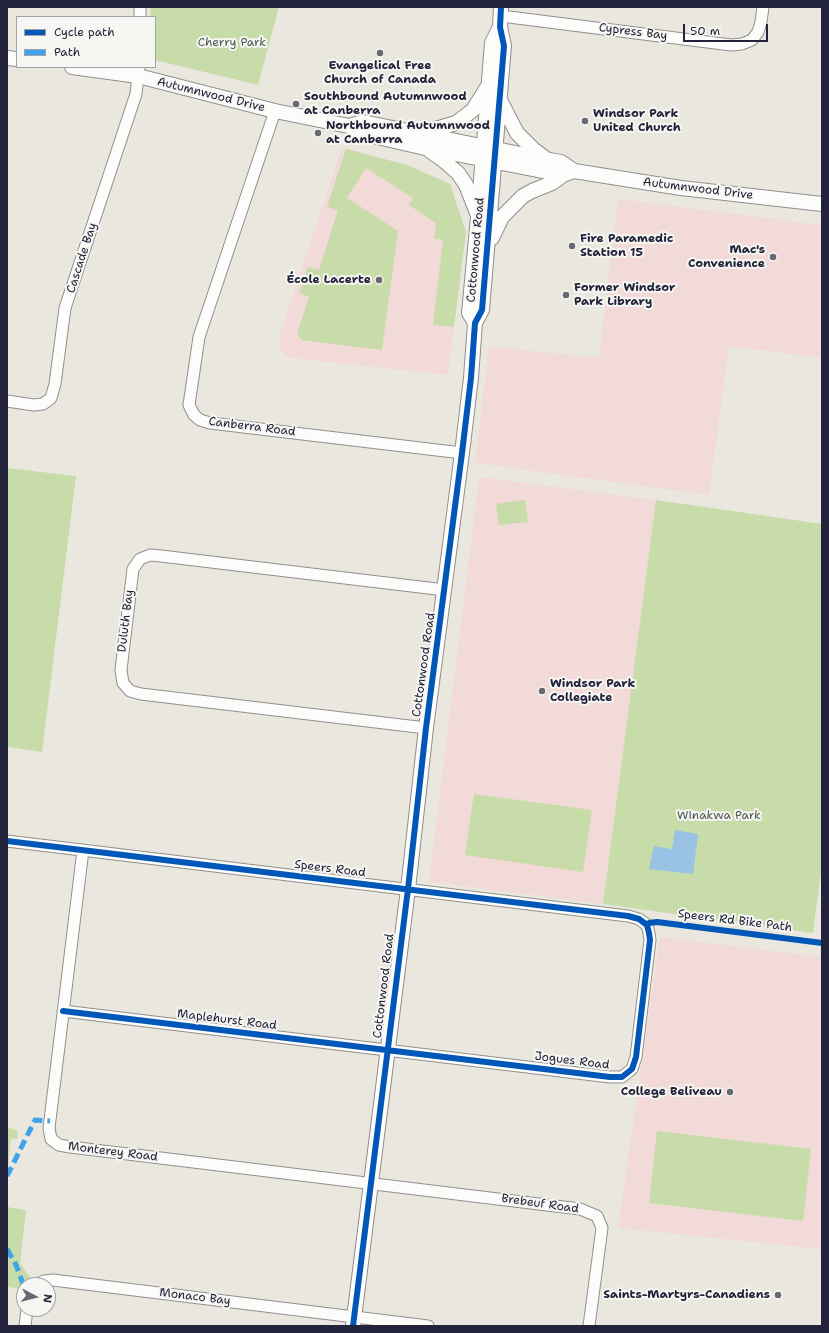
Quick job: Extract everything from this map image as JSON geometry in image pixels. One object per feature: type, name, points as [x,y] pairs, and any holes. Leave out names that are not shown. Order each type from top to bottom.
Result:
[{"type":"street","name":"Cypress Bay","points":[[501,17],[723,44],[742,44],[752,40],[758,32],[763,7]]},
{"type":"street","name":"Cottonwood Road","points":[[354,1321],[408,889],[426,728],[462,453],[471,378],[475,323],[482,310],[488,246],[488,86],[492,42],[501,17]]},
{"type":"street","name":"Cottonwood Road","points":[[475,323],[469,313],[478,217],[499,99],[504,46],[501,17]]},
{"type":"street","name":"Autumnwood Drive","points":[[85,68],[139,72],[275,111],[349,126],[360,133],[425,148],[546,159],[561,162],[569,173]]},
{"type":"street","name":"Cascade Bay","points":[[7,401],[34,405],[43,404],[51,398],[55,384],[65,308],[136,94],[139,72]]},
{"type":"street","points":[[420,134],[456,123],[472,110],[488,86]]},
{"type":"street","points":[[499,99],[517,133],[533,149],[546,159]]},
{"type":"street","name":"Canberra Road","points":[[275,111],[199,337],[189,405],[194,415],[200,420],[210,423],[462,453]]},
{"type":"street","name":"Autumnwood Drive","points":[[349,126],[363,122],[420,134],[489,154],[569,173],[681,188],[822,204]]},
{"type":"street","points":[[425,148],[443,160],[458,173],[466,185],[478,217]]},
{"type":"street","points":[[488,246],[502,217],[514,204],[532,191],[552,183],[569,173]]},
{"type":"street","name":"Duluth Bay","points":[[426,728],[149,695],[130,691],[122,683],[121,670],[133,568],[140,559],[150,555],[445,590]]},
{"type":"street","name":"Speers Road","points":[[7,841],[628,916],[639,918],[647,925]]},
{"type":"street","name":"Monterey Road","points":[[83,850],[49,1128],[51,1139],[59,1145],[371,1183]]},
{"type":"street","name":"Jogues Road","points":[[387,1050],[602,1076],[622,1077],[632,1069],[636,1057],[650,940],[647,925]]},
{"type":"street","name":"Maplehurst Road","points":[[63,1011],[387,1050]]},
{"type":"street","name":"Brebeuf Road","points":[[371,1183],[580,1208],[597,1216],[602,1228],[589,1326]]},
{"type":"street","name":"Monaco Bay","points":[[56,1280],[354,1321],[428,1326]]},
{"type":"shaded area","name":"École Lacerte","points":[[342,147],[407,165],[450,184],[466,232],[448,375],[292,358],[283,354],[279,345],[281,330]]},
{"type":"shaded area","points":[[618,199],[822,225],[822,358],[729,346],[709,495],[475,463],[489,346],[599,358]]},
{"type":"shaded area","name":"Windsor Park Collegiate","points":[[479,477],[656,500],[603,904],[429,882]]},
{"type":"shaded area","name":"College Beliveau","points":[[660,937],[822,957],[821,1249],[618,1228]]},
{"type":"green space","name":"Cherry Park","points":[[151,7],[279,7],[258,85],[156,60],[156,16],[150,16]]},
{"type":"green space","points":[[346,149],[407,165],[450,184],[466,232],[454,327],[433,325],[443,240],[434,238],[436,223],[409,205],[413,198],[366,168],[347,198],[398,231],[382,350],[302,340],[297,334],[309,297],[299,293],[308,267],[319,270],[338,210],[327,207]]},
{"type":"green space","points":[[7,468],[76,476],[42,752],[7,747]]},
{"type":"green space","points":[[525,500],[528,522],[499,525],[496,504]]},
{"type":"green space","name":"Winakwa Park","points":[[656,500],[822,524],[822,865],[813,933],[603,904]]},
{"type":"green space","points":[[474,794],[592,810],[583,872],[465,855]]},
{"type":"green space","points":[[8,1128],[14,1129],[18,1132],[17,1139],[11,1138],[8,1168]]},
{"type":"green space","points":[[657,1131],[811,1149],[803,1221],[649,1203]]},
{"type":"green space","points":[[7,1207],[26,1210],[20,1263],[30,1277],[16,1277],[16,1288],[7,1287]]},
{"type":"water","points":[[675,830],[698,834],[693,874],[649,869],[654,846],[672,849]]},
{"type":"marked path","points":[[7,1176],[35,1120],[50,1121]]},
{"type":"marked path","points":[[7,1249],[16,1265],[20,1277]]},
{"type":"cycle path","points":[[353,1326],[408,889],[426,728],[462,453],[471,378],[475,323],[482,310],[504,46],[500,27],[501,7]]},
{"type":"cycle path","points":[[7,841],[628,916],[639,919],[647,925]]},
{"type":"cycle path","name":"Speers Rd Bike Path","points":[[647,925],[649,923],[657,922],[822,943]]},
{"type":"cycle path","points":[[63,1011],[610,1077],[622,1077],[632,1069],[636,1057],[650,940],[647,925]]},
{"type":"place","name":"Evangelical Free Church of Canada","points":[[380,53]]},
{"type":"place","name":"Southbound Autumnwood at Canberra","points":[[296,104]]},
{"type":"place","name":"Windsor Park United Church","points":[[585,121]]},
{"type":"place","name":"Northbound Autumnwood at Canberra","points":[[318,133]]},
{"type":"place","name":"Fire Paramedic Station 15","points":[[572,246]]},
{"type":"place","name":"Mac's Convenience","points":[[773,257]]},
{"type":"place","name":"École Lacerte","points":[[379,280]]},
{"type":"place","name":"Former Windsor Park Library","points":[[566,295]]},
{"type":"place","name":"Windsor Park Collegiate","points":[[542,691]]},
{"type":"place","name":"College Beliveau","points":[[730,1092]]},
{"type":"place","name":"Saints-Martyrs-Canadiens","points":[[778,1295]]}]
